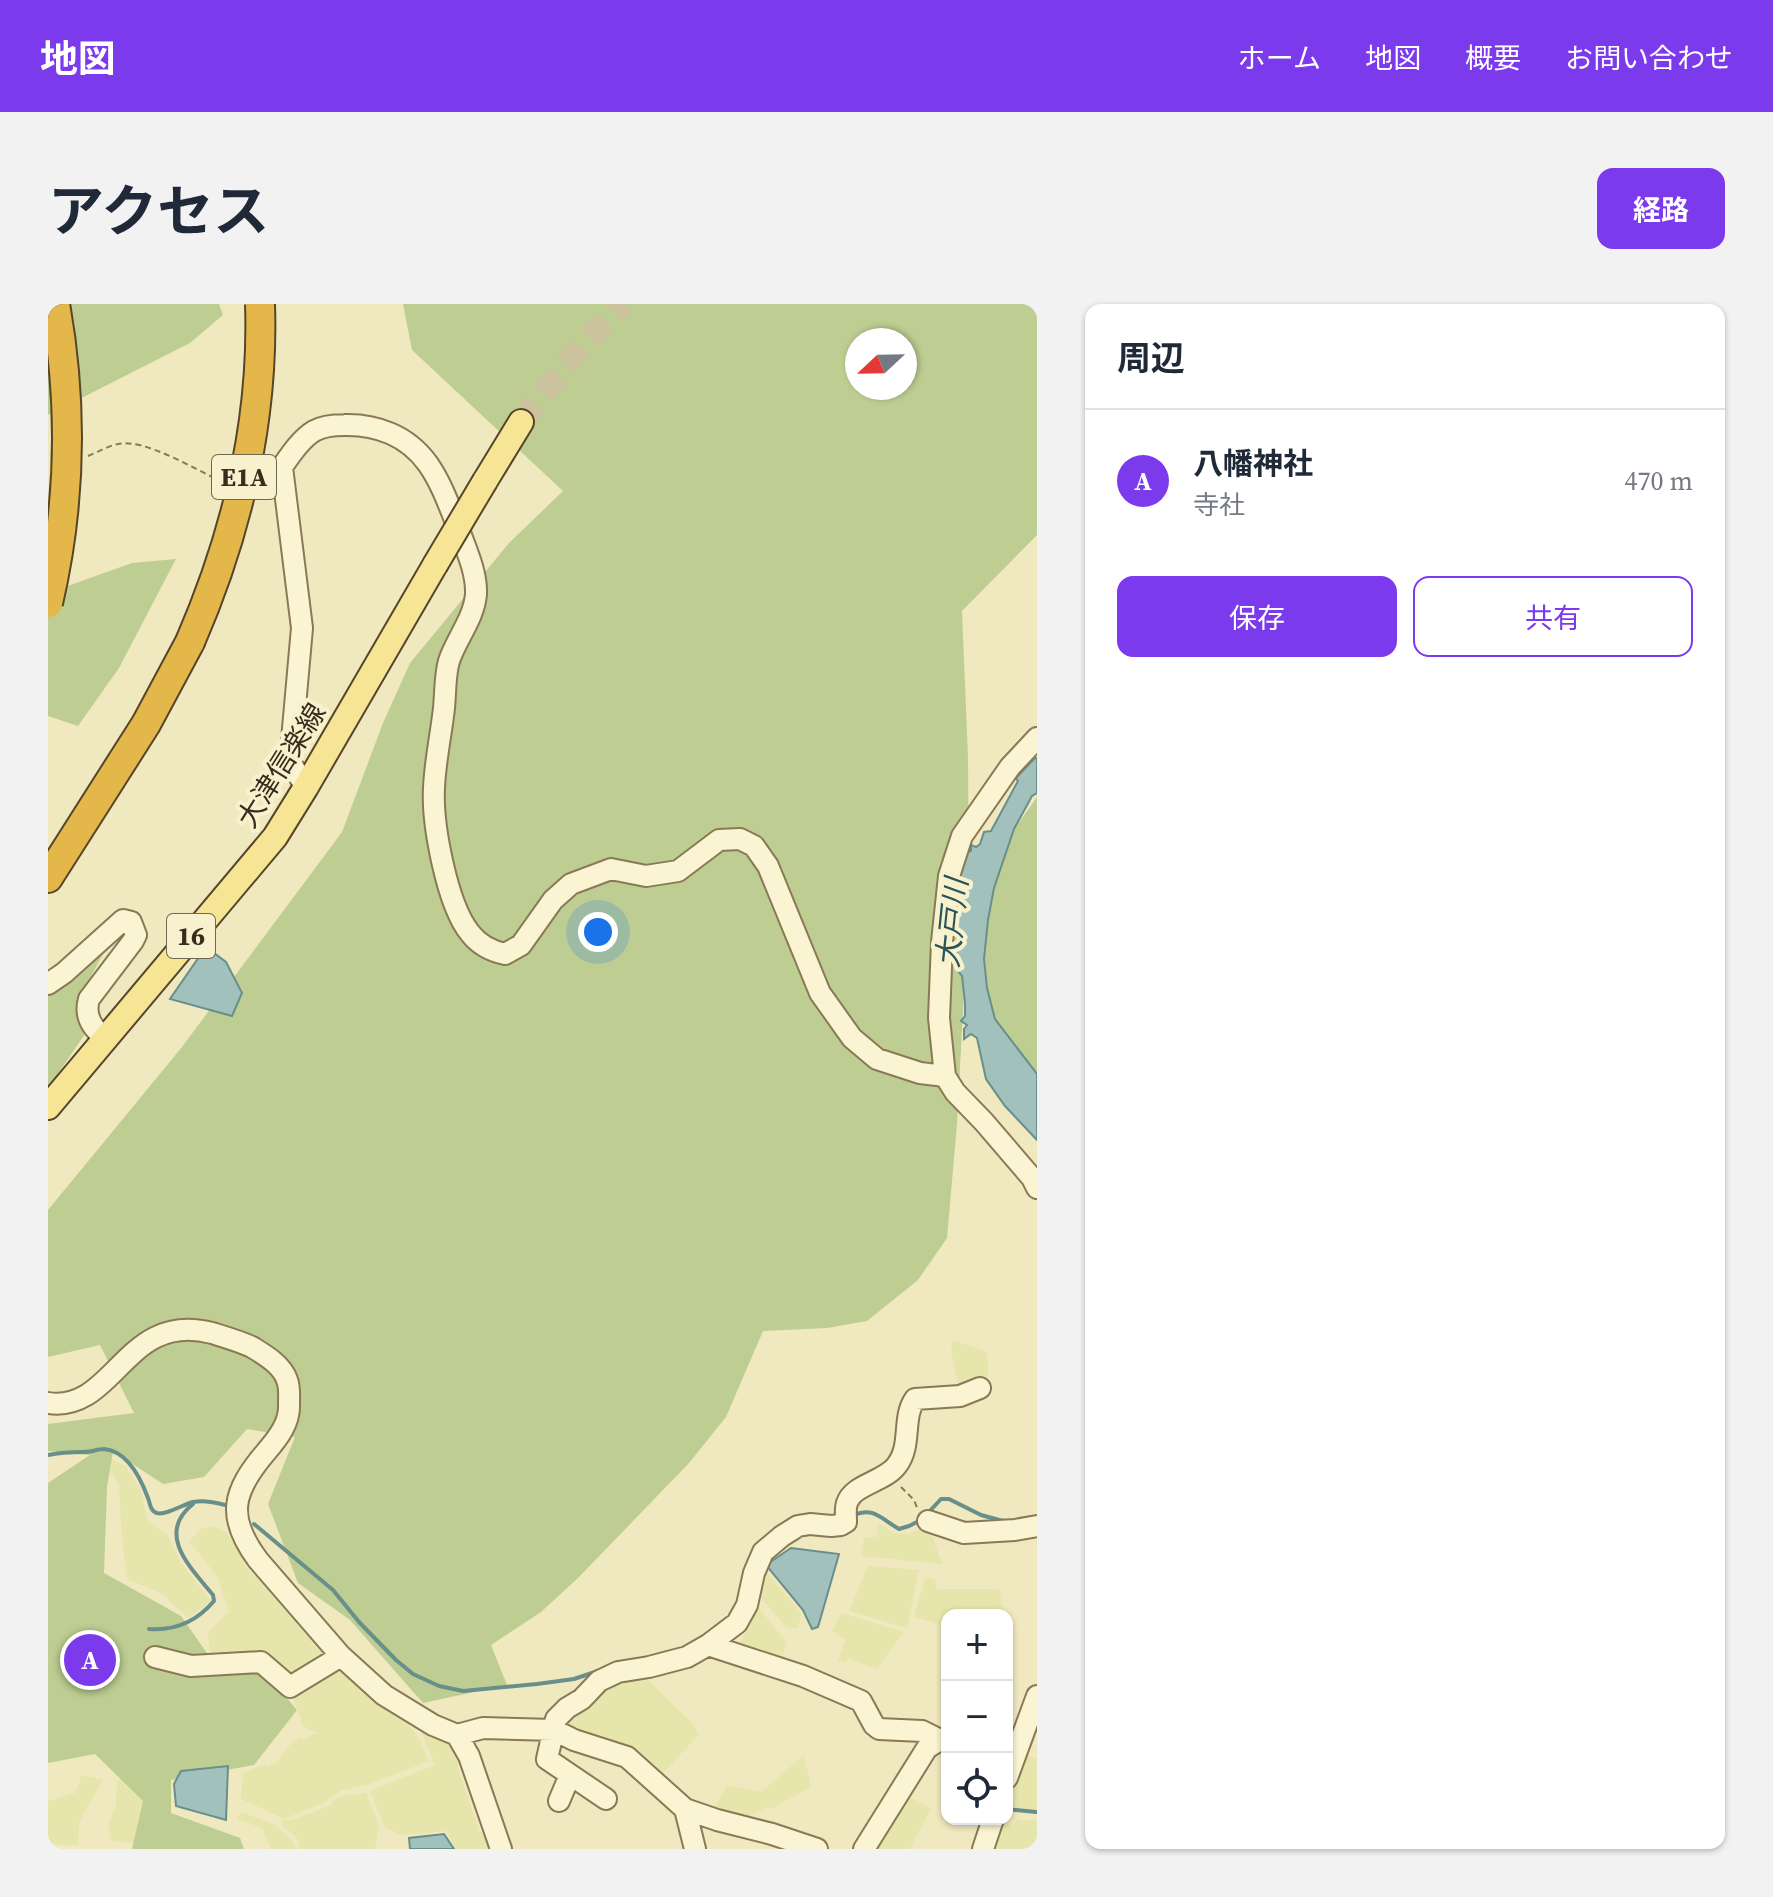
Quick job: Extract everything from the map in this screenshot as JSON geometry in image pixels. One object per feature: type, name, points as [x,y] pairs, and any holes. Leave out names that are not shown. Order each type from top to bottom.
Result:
[{"type":"highway","points":[[48,603],[57,567],[67,483],[66,393],[55,304]]},
{"type":"highway","name":"E1A","points":[[48,878],[146,724],[209,599],[234,522],[248,461],[259,359],[260,304]]},
{"type":"main road","name":"大津信楽線","points":[[48,1107],[275,837],[521,422]]},
{"type":"street","points":[[306,787],[290,762],[302,628],[282,467],[313,432],[333,425],[371,427],[396,435],[427,462],[442,488],[474,577],[476,594],[471,613],[448,664],[433,792],[443,863],[454,899],[470,934],[488,950],[505,954],[521,945],[553,900],[571,884],[611,869],[646,876],[678,871],[719,840],[740,839],[754,846],[768,866],[820,993],[852,1038],[877,1059],[920,1073],[945,1076]]},
{"type":"street","points":[[1037,738],[1010,767],[962,836],[949,876],[939,1018],[945,1076],[955,1092],[1032,1178],[1037,1188]]},
{"type":"street","points":[[48,984],[123,920],[131,922],[136,935],[133,941],[89,999],[86,1009],[93,1029],[105,1038]]},
{"type":"street","points":[[48,1403],[82,1398],[151,1339],[168,1331],[205,1331],[248,1345],[267,1356],[287,1380],[289,1411],[278,1438],[244,1483],[238,1500],[239,1528],[246,1544],[341,1656],[384,1695],[433,1725],[457,1735],[469,1756],[501,1849]]},
{"type":"street","points":[[606,1799],[547,1759],[556,1719],[599,1681],[618,1672],[687,1657],[737,1623],[747,1605],[754,1573],[763,1552],[798,1526],[841,1525],[846,1518],[847,1503],[854,1492],[890,1473],[899,1464],[906,1444],[911,1405],[915,1399],[960,1396],[980,1388]]},
{"type":"street","points":[[924,1518],[964,1533],[1037,1526]]},
{"type":"street","points":[[708,1645],[803,1676],[861,1701],[879,1729],[922,1731],[941,1740]]},
{"type":"street","points":[[155,1657],[191,1666],[261,1662],[290,1687],[341,1656]]},
{"type":"street","points":[[1037,1696],[1015,1740],[1037,1755]]},
{"type":"street","points":[[457,1735],[483,1728],[554,1730],[574,1740],[627,1757],[685,1809],[817,1849]]},
{"type":"street","points":[[864,1849],[927,1748],[941,1742]]},
{"type":"street","points":[[559,1801],[570,1775]]},
{"type":"street","points":[[685,1809],[695,1849]]},
{"type":"street","points":[[983,1849],[991,1825]]},
{"type":"path","points":[[84,457],[119,443],[136,443],[219,480],[228,481]]},
{"type":"path","points":[[890,1473],[914,1500],[924,1518]]},
{"type":"green space","points":[[48,304],[219,304],[223,315],[190,343],[48,415]]},
{"type":"green space","points":[[403,304],[1037,304],[1037,535],[962,611],[968,758],[969,900],[957,1124],[947,1238],[918,1280],[867,1321],[827,1328],[763,1331],[726,1417],[689,1463],[578,1578],[541,1612],[491,1645],[507,1685],[423,1703],[350,1620],[298,1583],[268,1504],[295,1437],[247,1429],[204,1477],[163,1484],[113,1451],[107,1487],[104,1573],[181,1616],[209,1656],[268,1676],[297,1710],[254,1765],[171,1780],[171,1813],[240,1838],[244,1849],[132,1849],[143,1801],[95,1754],[48,1763],[48,1483],[90,1455],[48,1451],[48,1424],[134,1413],[100,1345],[48,1357],[48,1210],[182,1047],[342,832],[383,723],[410,663],[509,543],[563,491],[412,350]]},
{"type":"green space","points":[[176,559],[119,668],[78,726],[48,716],[48,593],[132,563]]},
{"type":"green space","points":[[1037,797],[1037,1086],[990,1026],[978,959],[996,855]]},
{"type":"green space","points":[[114,933],[79,999],[87,1031],[48,1088],[48,987]]},
{"type":"green space","points":[[953,1340],[987,1352],[988,1376],[960,1392],[951,1352]]},
{"type":"green space","points":[[104,1454],[125,1466],[140,1488],[147,1519],[168,1536],[180,1562],[211,1601],[188,1618],[162,1594],[127,1579],[119,1484],[112,1473],[94,1465]]},
{"type":"green space","points":[[879,1524],[894,1533],[908,1534],[929,1526],[942,1564],[861,1556],[864,1538],[876,1537]]},
{"type":"green space","points":[[214,1526],[226,1532],[246,1559],[243,1563],[288,1613],[295,1611],[332,1652],[289,1677],[210,1659],[208,1632],[229,1612],[217,1576],[189,1541],[201,1529]]},
{"type":"green space","points":[[762,1566],[801,1613],[798,1628],[787,1628],[756,1592]]},
{"type":"green space","points":[[868,1566],[919,1570],[907,1628],[849,1611]]},
{"type":"green space","points":[[925,1577],[935,1579],[937,1589],[999,1589],[1003,1609],[941,1609],[941,1624],[914,1617]]},
{"type":"green space","points":[[751,1598],[787,1643],[779,1665],[737,1651],[746,1631],[737,1626]]},
{"type":"green space","points":[[841,1613],[904,1632],[877,1669],[849,1659],[844,1663],[838,1661],[845,1640],[832,1631]]},
{"type":"green space","points":[[349,1668],[407,1723],[419,1738],[429,1761],[367,1785],[342,1790],[325,1802],[284,1819],[241,1799],[243,1773],[265,1764],[268,1767],[277,1762],[292,1742],[317,1733],[303,1726],[291,1691],[325,1669]]},
{"type":"green space","points":[[642,1674],[693,1724],[699,1734],[657,1780],[561,1723],[604,1687]]},
{"type":"green space","points":[[405,1715],[456,1738],[463,1756],[457,1765],[479,1831],[496,1840],[498,1849],[455,1849],[447,1831],[402,1835],[385,1828],[370,1791],[435,1765],[420,1729]]},
{"type":"green space","points":[[804,1755],[811,1787],[771,1809],[766,1807],[738,1822],[711,1815],[727,1785],[761,1792]]},
{"type":"green space","points":[[1028,1755],[1037,1760],[1037,1810],[1013,1808],[1013,1780],[1021,1757]]},
{"type":"green space","points":[[82,1775],[103,1780],[79,1822],[78,1845],[48,1844],[48,1801],[75,1793]]},
{"type":"green space","points":[[135,1779],[157,1789],[142,1845],[111,1840],[108,1827],[116,1804],[117,1780]]},
{"type":"green space","points":[[366,1793],[379,1824],[375,1849],[300,1849],[297,1838],[283,1826],[281,1820],[292,1820],[327,1807],[343,1796]]},
{"type":"green space","points":[[901,1795],[931,1809],[910,1849],[875,1849]]},
{"type":"green space","points":[[242,1812],[275,1825],[294,1843],[296,1849],[271,1849],[262,1828],[237,1819]]},
{"type":"green space","points":[[1017,1819],[1037,1821],[1037,1849],[995,1849],[1001,1825],[1014,1825]]},
{"type":"water","points":[[1035,758],[1037,793],[1032,796],[1014,829],[994,888],[984,959],[995,1019],[1037,1074],[1037,1140],[1005,1106],[986,1079],[977,1038],[971,1034],[964,1039],[967,1025],[961,1021],[965,1016],[965,1003],[957,951],[957,917],[963,904],[955,897],[959,893],[956,885],[961,883],[960,871],[965,853],[971,851],[971,845],[976,847],[980,844],[984,832],[991,831],[1018,781],[1016,778]]},
{"type":"water","points":[[206,947],[226,962],[242,993],[232,1016],[170,999]]},
{"type":"water","points":[[791,1548],[839,1554],[818,1627],[812,1629],[803,1610],[766,1565]]},
{"type":"water","points":[[228,1766],[226,1820],[176,1806],[174,1784],[181,1771]]},
{"type":"water","points":[[444,1834],[454,1849],[410,1849],[409,1838]]},
{"type":"waterway","points":[[48,1455],[104,1449],[120,1455],[137,1475],[152,1509],[157,1513],[198,1501],[229,1506]]},
{"type":"waterway","points":[[927,1514],[941,1499],[949,1499],[981,1515],[1003,1521]]},
{"type":"waterway","points":[[149,1629],[185,1623],[214,1601],[213,1595],[180,1551],[177,1539],[177,1527],[182,1515],[193,1504]]},
{"type":"waterway","points":[[854,1515],[872,1513],[899,1529],[921,1520]]},
{"type":"waterway","points":[[254,1524],[333,1590],[396,1660],[413,1674],[439,1686],[463,1691],[574,1679],[598,1671]]},
{"type":"waterway","points":[[1013,1810],[1036,1812]]},
{"type":"tunnel","points":[[521,422],[584,343],[623,304]]},
{"type":"place","name":"八幡神社","points":[[90,1660]]},
{"type":"water label","name":"大戸川","points":[[952,923]]}]
